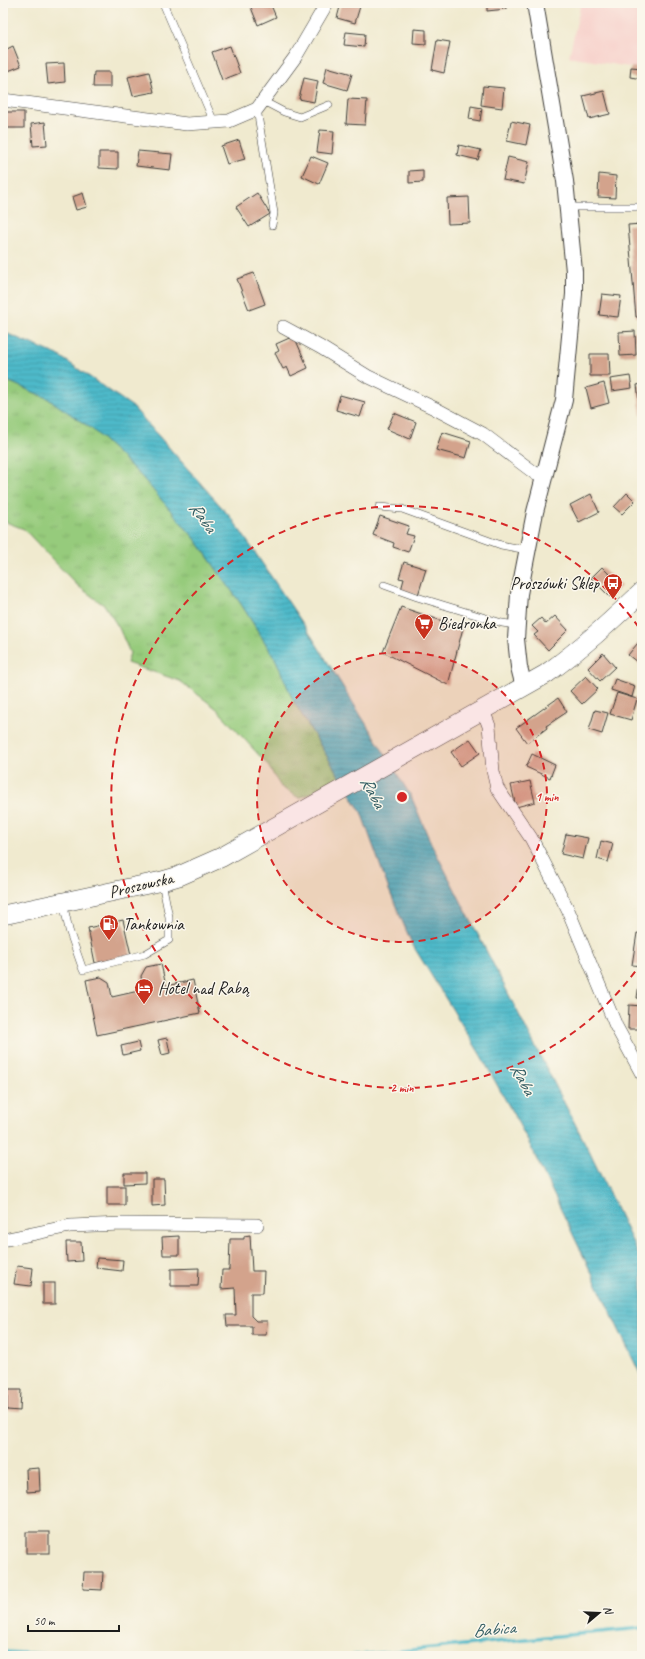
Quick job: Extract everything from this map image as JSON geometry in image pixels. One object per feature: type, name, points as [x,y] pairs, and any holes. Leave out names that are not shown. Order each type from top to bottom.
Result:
[{"type":"main road","name":"Proszowska","points":[[3,915],[162,881],[179,876],[222,857],[524,687],[571,656],[600,632],[642,592]]},
{"type":"street","points":[[3,100],[187,124],[229,121],[260,105],[296,56],[327,3]]},
{"type":"street","points":[[524,687],[519,667],[516,639],[518,594],[526,550],[564,400],[574,294],[574,271],[565,181],[535,3]]},
{"type":"street","points":[[283,327],[320,347],[367,376],[434,408],[483,434],[536,474],[544,477]]},
{"type":"street","points":[[483,710],[489,726],[493,771],[497,788],[531,838],[568,910],[616,1026],[642,1074]]},
{"type":"street","points":[[3,1240],[70,1226],[122,1224],[257,1225]]},
{"type":"lane","points":[[163,3],[214,122]]},
{"type":"lane","points":[[272,225],[274,213],[260,105],[300,117],[330,105]]},
{"type":"lane","points":[[568,208],[642,207]]},
{"type":"lane","points":[[379,507],[402,509],[501,545],[526,550]]},
{"type":"lane","points":[[384,585],[417,597],[502,623],[516,625]]},
{"type":"lane","points":[[63,902],[69,930],[83,970],[145,954],[169,940],[169,917],[162,881]]},
{"type":"shaded area","points":[[581,3],[642,3],[642,69],[569,57]]},
{"type":"green space","points":[[3,379],[47,398],[92,429],[141,476],[196,540],[241,604],[276,660],[294,702],[342,781],[299,798],[281,787],[267,764],[217,709],[180,681],[127,663],[130,653],[119,628],[105,606],[78,586],[24,529],[3,521]]},
{"type":"water","name":"Raba","points":[[3,332],[58,355],[133,407],[233,520],[312,637],[411,796],[430,841],[589,1151],[642,1262],[642,1378],[526,1137],[480,1054],[412,944],[389,890],[361,812],[294,702],[276,660],[241,604],[196,540],[141,476],[92,429],[47,398],[3,379]]},
{"type":"building","points":[[255,3],[270,3],[276,17],[258,25],[250,5]]},
{"type":"building","points":[[341,3],[361,3],[355,23],[337,18]]},
{"type":"building","points":[[487,3],[505,3],[506,9],[487,11]]},
{"type":"building","points":[[414,29],[426,30],[426,44],[413,43]]},
{"type":"building","points":[[346,32],[365,34],[364,47],[344,45]]},
{"type":"building","points":[[437,40],[450,42],[444,73],[432,70]]},
{"type":"building","points":[[13,46],[21,66],[3,73],[3,51]]},
{"type":"building","points":[[230,46],[240,73],[222,80],[212,52]]},
{"type":"building","points":[[64,63],[65,82],[48,84],[46,64]]},
{"type":"building","points":[[327,67],[352,74],[347,90],[323,83]]},
{"type":"building","points":[[631,67],[642,68],[642,79],[630,77]]},
{"type":"building","points":[[94,72],[110,72],[110,87],[93,87]]},
{"type":"building","points":[[149,72],[154,92],[133,96],[128,77]]},
{"type":"building","points":[[304,78],[318,81],[314,102],[299,99]]},
{"type":"building","points":[[483,86],[504,88],[502,108],[481,105]]},
{"type":"building","points":[[604,91],[610,114],[589,119],[583,96]]},
{"type":"building","points":[[348,99],[367,100],[365,125],[346,124]]},
{"type":"building","points":[[471,106],[482,108],[480,121],[469,119]]},
{"type":"building","points":[[3,112],[24,112],[24,128],[3,128]]},
{"type":"building","points":[[511,121],[530,125],[526,145],[507,141]]},
{"type":"building","points":[[45,122],[47,145],[33,146],[31,124]]},
{"type":"building","points":[[320,130],[334,131],[332,154],[317,152]]},
{"type":"building","points":[[239,140],[245,159],[227,164],[221,146]]},
{"type":"building","points":[[459,145],[481,150],[478,160],[457,155]]},
{"type":"building","points":[[138,151],[172,154],[170,170],[136,166]]},
{"type":"building","points":[[99,152],[118,152],[118,169],[99,168]]},
{"type":"building","points":[[311,156],[328,163],[319,184],[302,176]]},
{"type":"building","points":[[508,157],[529,162],[524,184],[503,180]]},
{"type":"building","points":[[423,170],[423,182],[409,183],[409,171]]},
{"type":"building","points":[[599,174],[616,176],[615,198],[598,197]]},
{"type":"building","points":[[83,193],[87,207],[76,210],[72,197]]},
{"type":"building","points":[[257,193],[270,214],[249,227],[236,207]]},
{"type":"building","points":[[469,197],[470,223],[448,224],[447,198]]},
{"type":"building","points":[[642,224],[642,317],[636,317],[628,225]]},
{"type":"building","points":[[254,273],[265,304],[249,310],[237,279]]},
{"type":"building","points":[[602,294],[621,296],[618,317],[599,315]]},
{"type":"building","points":[[635,331],[636,355],[620,356],[619,332]]},
{"type":"building","points":[[294,336],[308,368],[291,376],[287,367],[283,369],[275,353],[279,351],[276,344]]},
{"type":"building","points":[[590,354],[609,354],[610,376],[590,376]]},
{"type":"building","points":[[630,376],[632,388],[612,391],[610,379]]},
{"type":"building","points":[[604,383],[609,403],[591,408],[586,388]]},
{"type":"building","points":[[642,384],[642,416],[641,416],[637,385]]},
{"type":"building","points":[[340,395],[365,402],[360,417],[336,410]]},
{"type":"building","points":[[394,413],[416,422],[410,439],[387,429]]},
{"type":"building","points":[[442,432],[471,441],[466,458],[436,450]]},
{"type":"building","points":[[627,493],[635,501],[622,514],[614,507]]},
{"type":"building","points":[[591,494],[599,512],[579,522],[570,505]]},
{"type":"building","points":[[380,516],[409,526],[406,534],[414,536],[408,552],[393,547],[394,543],[373,535]]},
{"type":"building","points":[[404,562],[426,569],[418,595],[401,590],[404,579],[399,578]]},
{"type":"building","points":[[602,567],[621,586],[610,597],[591,578]]},
{"type":"building","name":"Biedronka","points":[[401,607],[463,628],[448,685],[383,652]]},
{"type":"building","points":[[555,616],[568,630],[548,650],[534,635],[538,632],[532,626],[541,618],[546,624]]},
{"type":"building","points":[[642,638],[642,666],[628,655]]},
{"type":"building","points":[[603,653],[615,667],[600,681],[588,668]]},
{"type":"building","points":[[586,676],[598,689],[582,704],[570,691]]},
{"type":"building","points":[[615,679],[635,686],[632,697],[611,690]]},
{"type":"building","points":[[617,693],[637,699],[631,720],[610,714]]},
{"type":"building","points":[[558,698],[567,712],[546,726],[547,728],[527,743],[516,728]]},
{"type":"building","points":[[595,710],[608,713],[602,734],[589,730]]},
{"type":"building","points":[[470,739],[480,753],[461,766],[451,752]]},
{"type":"building","points":[[532,754],[555,765],[550,778],[526,767]]},
{"type":"building","points":[[530,781],[535,802],[516,807],[511,785]]},
{"type":"building","points":[[566,834],[588,838],[583,859],[561,854]]},
{"type":"building","points":[[601,841],[613,844],[608,862],[597,859]]},
{"type":"building","name":"Tankownia","points":[[123,920],[131,955],[95,963],[88,928]]},
{"type":"building","points":[[637,933],[642,934],[642,966],[632,965]]},
{"type":"building","name":"Hotel nad Rabą","points":[[161,964],[166,986],[193,980],[200,1013],[97,1035],[86,980],[101,977],[109,982],[112,997],[143,990],[141,976],[146,967]]},
{"type":"building","points":[[639,984],[642,984],[642,999],[637,998]]},
{"type":"building","points":[[629,1005],[642,1006],[642,1029],[628,1029]]},
{"type":"building","points":[[167,1038],[170,1053],[162,1055],[158,1040]]},
{"type":"building","points":[[138,1042],[140,1051],[123,1055],[121,1046]]},
{"type":"building","points":[[124,1173],[145,1173],[145,1183],[124,1184]]},
{"type":"building","points":[[152,1179],[164,1179],[165,1205],[152,1206]]},
{"type":"building","points":[[107,1186],[125,1186],[125,1205],[107,1205]]},
{"type":"building","points":[[250,1235],[252,1271],[264,1271],[263,1293],[251,1293],[251,1316],[256,1321],[267,1321],[266,1335],[252,1335],[252,1326],[227,1326],[226,1315],[236,1315],[235,1288],[221,1289],[222,1270],[229,1270],[230,1239],[244,1239],[244,1236]]},
{"type":"building","points":[[179,1236],[179,1255],[163,1255],[162,1237]]},
{"type":"building","points":[[66,1242],[81,1242],[82,1261],[67,1262]]},
{"type":"building","points":[[97,1258],[123,1260],[122,1271],[96,1268]]},
{"type":"building","points":[[17,1266],[33,1268],[31,1286],[14,1284]]},
{"type":"building","points":[[199,1268],[198,1286],[171,1286],[171,1269]]},
{"type":"building","points":[[43,1283],[55,1283],[55,1304],[43,1304]]},
{"type":"building","points":[[7,1390],[21,1390],[20,1411],[7,1410]]},
{"type":"building","points":[[39,1468],[40,1491],[27,1492],[26,1469]]},
{"type":"building","points":[[26,1532],[49,1532],[49,1553],[26,1553]]},
{"type":"building","points":[[84,1572],[103,1572],[102,1590],[83,1589]]},
{"type":"waterway","name":"Babica","points":[[348,1656],[642,1628]]},
{"type":"waterway","name":"Babica","points":[[3,1652],[90,1656]]},
{"type":"place","name":"Proszówki Sklep","points":[[613,600]]},
{"type":"place","name":"Biedronka","points":[[424,640]]},
{"type":"place","name":"Tankownia","points":[[109,941]]},
{"type":"place","name":"Hotel nad Rabą","points":[[144,1005]]}]
